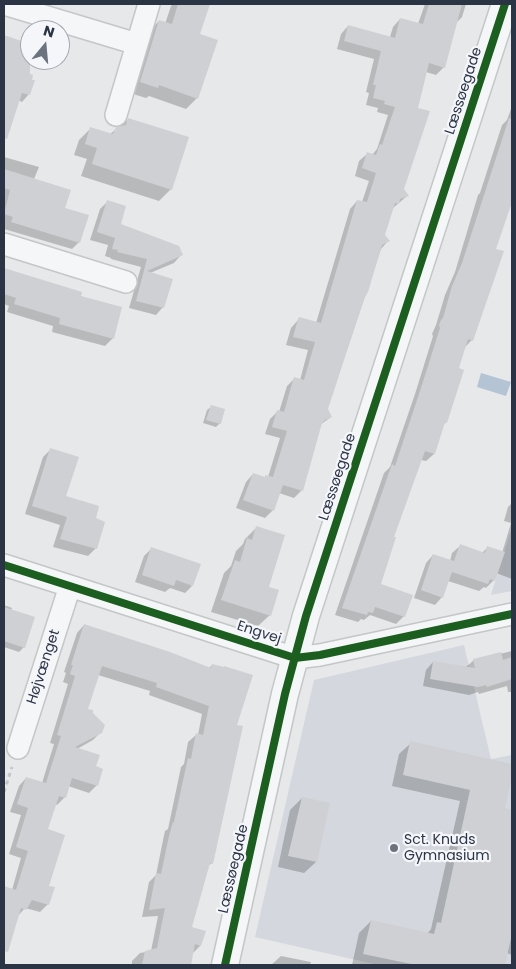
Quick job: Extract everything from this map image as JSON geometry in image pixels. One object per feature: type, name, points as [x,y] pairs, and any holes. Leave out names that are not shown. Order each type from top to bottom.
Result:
[{"type":"street","points":[[4,4],[137,44]]},
{"type":"street","points":[[116,115],[149,4]]},
{"type":"street","name":"Læssøegade","points":[[225,965],[285,694],[306,616],[505,4]]},
{"type":"street","points":[[4,244],[126,282]]},
{"type":"street","name":"Engvej","points":[[4,565],[295,658],[512,614]]},
{"type":"street","name":"Højvænget","points":[[18,748],[70,586]]},
{"type":"path","points":[[4,792],[18,748]]},
{"type":"shaded area","points":[[512,527],[512,591],[491,595]]},
{"type":"shaded area","name":"Sct. Knuds Gymnasium","points":[[464,645],[491,759],[512,755],[512,965],[378,965],[255,937],[314,680]]},
{"type":"water","points":[[481,373],[511,382],[506,396],[477,387]]},
{"type":"building","points":[[178,4],[210,4],[200,34],[218,40],[198,99],[159,85],[158,88],[140,82],[159,20],[172,24]]},
{"type":"building","points":[[429,4],[462,4],[445,68],[429,63],[418,108],[430,111],[404,189],[409,196],[400,199],[399,204],[395,203],[385,235],[390,241],[382,245],[328,409],[332,417],[322,423],[303,491],[283,485],[274,511],[243,500],[253,473],[265,477],[265,475],[273,477],[287,431],[272,427],[277,410],[284,412],[294,377],[304,380],[315,342],[293,337],[298,319],[299,317],[321,323],[357,200],[367,202],[376,173],[362,168],[367,152],[376,155],[380,144],[382,145],[395,107],[384,104],[385,101],[373,98],[376,85],[373,85],[381,51],[344,41],[348,25],[395,38],[400,18],[423,24]]},
{"type":"building","points":[[4,35],[20,41],[20,70],[30,70],[30,74],[33,75],[32,80],[35,80],[30,95],[22,93],[7,139],[4,138]]},
{"type":"building","points":[[128,118],[189,137],[172,190],[92,164],[97,148],[85,144],[90,127],[113,134],[116,127],[126,125]]},
{"type":"building","points":[[509,118],[512,119],[512,202],[496,249],[504,251],[473,341],[468,339],[459,368],[464,370],[447,423],[445,422],[435,454],[425,451],[394,537],[396,537],[381,584],[413,595],[405,617],[375,607],[373,613],[368,612],[367,615],[342,608],[392,464],[395,466],[440,328],[439,325],[462,263]]},
{"type":"building","points":[[4,169],[71,190],[65,208],[89,215],[80,243],[11,222],[13,217],[4,214],[10,190],[4,188]]},
{"type":"building","points":[[107,200],[126,206],[121,224],[179,246],[183,255],[147,271],[173,279],[164,308],[136,301],[147,259],[117,252],[118,250],[112,249],[115,238],[97,232]]},
{"type":"building","points":[[4,268],[82,292],[81,296],[122,307],[114,339],[59,324],[60,318],[14,304],[16,298],[4,294]]},
{"type":"building","points":[[211,405],[225,409],[221,424],[206,420]]},
{"type":"building","points":[[50,448],[79,457],[66,496],[99,506],[96,518],[105,522],[97,549],[60,539],[67,517],[32,506]]},
{"type":"building","points":[[256,526],[285,535],[269,587],[279,590],[271,616],[221,600],[235,560],[240,562],[247,538],[252,540]]},
{"type":"building","points":[[460,544],[485,553],[487,546],[505,552],[495,581],[490,579],[488,584],[452,572],[443,598],[421,590],[433,554],[454,561]]},
{"type":"building","points":[[151,547],[201,564],[193,586],[176,580],[174,586],[142,575]]},
{"type":"building","points":[[4,607],[35,617],[25,648],[4,641]]},
{"type":"building","points":[[84,624],[170,652],[211,668],[212,664],[224,666],[253,675],[237,725],[243,726],[213,864],[210,863],[192,927],[206,931],[201,946],[195,944],[191,965],[142,965],[145,951],[157,948],[165,908],[149,910],[156,873],[161,874],[188,758],[191,759],[196,733],[203,735],[209,706],[156,687],[157,683],[102,666],[88,709],[93,710],[93,713],[105,725],[102,733],[75,747],[100,755],[96,766],[103,769],[98,786],[72,778],[66,798],[59,796],[48,829],[65,835],[49,886],[55,887],[49,905],[32,900],[26,910],[21,908],[8,952],[4,951],[4,886],[16,890],[28,851],[16,847],[28,808],[17,804],[26,777],[46,783],[61,736],[57,735],[75,676],[70,674],[73,665],[71,665]]},
{"type":"building","points":[[501,652],[503,660],[512,657],[512,679],[487,687],[486,685],[478,687],[430,679],[433,661],[475,668],[473,659]]},
{"type":"building","points":[[410,741],[512,764],[512,776],[505,808],[512,810],[512,934],[505,965],[416,965],[363,954],[371,920],[434,934],[437,922],[441,923],[470,790],[403,775]]},
{"type":"building","points":[[302,797],[330,803],[317,862],[288,856]]},
{"type":"cycle path","points":[[225,965],[285,694],[306,616],[505,4]]},
{"type":"cycle path","points":[[4,565],[295,658],[320,655],[512,614]]},
{"type":"place","name":"Sct. Knuds Gymnasium","points":[[394,848]]}]
